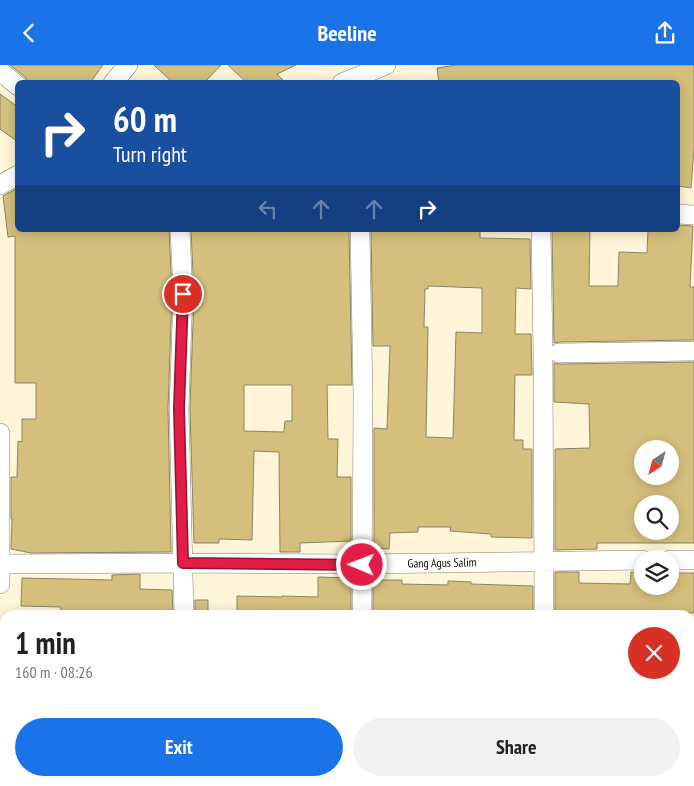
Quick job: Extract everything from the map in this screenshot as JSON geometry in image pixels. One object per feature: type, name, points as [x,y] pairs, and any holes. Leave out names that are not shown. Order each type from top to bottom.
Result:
[{"type":"street","points":[[116,80],[128,65]]},
{"type":"street","points":[[351,80],[386,65]]},
{"type":"street","points":[[0,71],[15,84]]},
{"type":"street","points":[[0,185],[15,177]]},
{"type":"street","points":[[680,213],[694,215]]},
{"type":"street","points":[[180,232],[183,294],[179,408],[184,610]]},
{"type":"street","points":[[360,232],[363,395],[362,610]]},
{"type":"street","points":[[542,232],[544,610]]},
{"type":"street","points":[[559,353],[694,351]]},
{"type":"street","points":[[0,433],[0,584]]},
{"type":"street","name":"Gang Agus Salim","points":[[1,564],[183,563],[362,565],[634,560]]},
{"type":"street","points":[[679,560],[694,560]]},
{"type":"building","points":[[10,65],[103,65],[92,80],[27,80]]},
{"type":"building","points":[[154,65],[221,65],[207,80],[170,80]]},
{"type":"building","points":[[228,65],[296,65],[277,74],[283,80],[244,80]]},
{"type":"building","points":[[456,65],[694,65],[694,149],[691,188],[680,186],[680,80],[439,80],[437,68]]},
{"type":"building","points":[[0,94],[15,105],[15,140],[0,129]]},
{"type":"building","points":[[15,190],[15,232],[169,232],[172,294],[168,408],[171,552],[31,553],[11,549],[11,477],[17,477],[18,441],[22,442],[22,419],[36,419],[36,383],[15,383],[15,236],[8,237],[3,196]]},
{"type":"building","points":[[680,225],[693,226],[690,287],[694,287],[694,340],[554,343],[552,232],[590,232],[589,286],[618,286],[619,252],[647,253],[648,232],[680,232]]},
{"type":"building","points":[[191,232],[349,232],[352,385],[327,385],[328,439],[338,439],[337,477],[351,477],[351,541],[300,543],[300,552],[280,552],[279,452],[254,451],[252,540],[219,539],[219,543],[194,543],[190,408],[194,294]],"holes":[[[244,385],[292,385],[292,421],[285,421],[284,432],[244,431]]]},
{"type":"building","points":[[371,232],[480,232],[480,238],[530,239],[531,289],[516,288],[515,334],[531,334],[532,375],[515,375],[514,440],[523,440],[523,449],[532,449],[532,538],[491,537],[491,534],[450,531],[451,527],[418,527],[418,532],[390,533],[389,549],[374,548],[374,428],[387,429],[390,346],[373,346]],"holes":[[[428,286],[482,288],[482,333],[456,332],[453,438],[426,437],[428,327],[424,327],[425,289],[428,289]]]},
{"type":"building","points":[[694,362],[694,543],[597,543],[597,549],[555,550],[555,449],[590,448],[589,404],[554,402],[554,363]]},
{"type":"building","points":[[555,572],[579,572],[579,583],[630,584],[631,572],[634,572],[634,595],[679,595],[679,573],[694,573],[694,610],[555,610]]},
{"type":"building","points":[[140,574],[140,589],[172,590],[173,610],[61,610],[61,607],[21,606],[22,578],[112,580],[112,575]]},
{"type":"building","points":[[318,577],[351,578],[351,610],[237,610],[237,596],[318,597]]},
{"type":"building","points":[[373,580],[402,580],[402,584],[448,585],[448,581],[471,582],[471,584],[533,586],[533,610],[373,610]]},
{"type":"building","points":[[195,600],[208,600],[208,610],[195,610]]},
{"type":"route","points":[[183,294],[179,408],[183,563],[362,565]]}]
